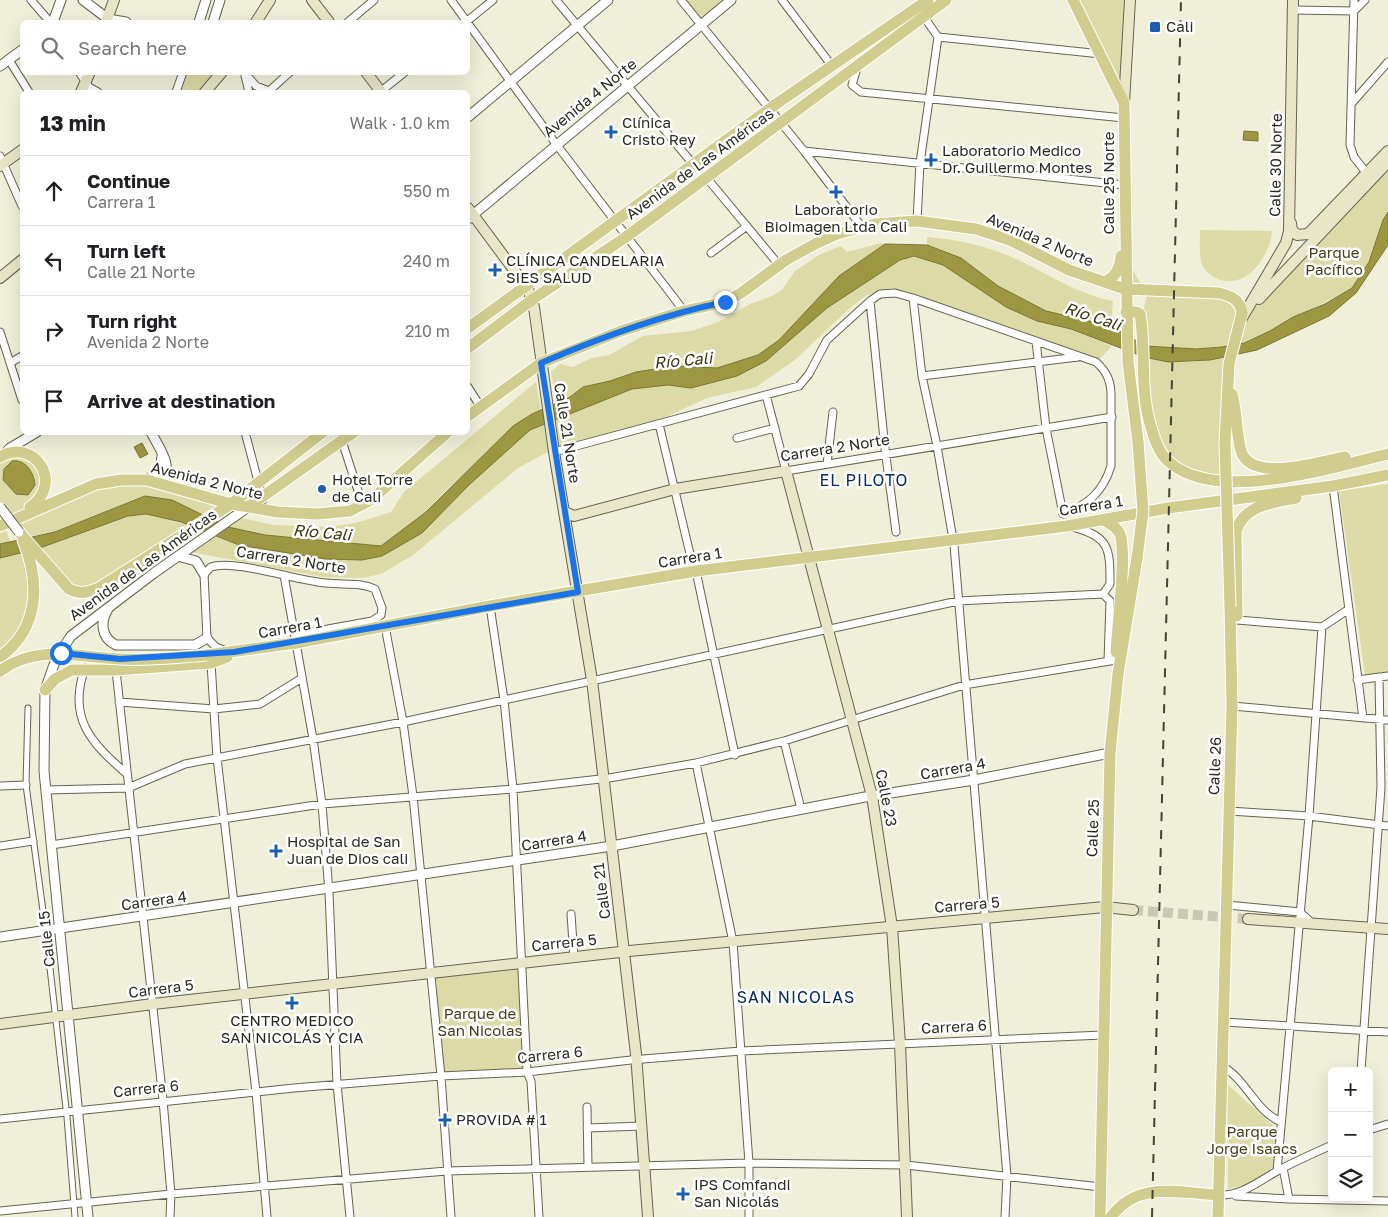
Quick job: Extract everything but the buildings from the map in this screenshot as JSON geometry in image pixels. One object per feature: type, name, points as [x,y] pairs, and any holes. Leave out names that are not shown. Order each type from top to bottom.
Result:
[{"type":"main road","points":[[107,20],[114,0]]},
{"type":"main road","points":[[257,20],[270,0]]},
{"type":"main road","points":[[312,0],[327,20]]},
{"type":"main road","name":"Avenida de Las Américas","points":[[470,326],[769,109],[928,0]]},
{"type":"main road","name":"Avenida de Las Américas","points":[[470,346],[533,299],[626,237],[946,0]]},
{"type":"main road","name":"Calle 25 Norte","points":[[1073,0],[1124,103]]},
{"type":"main road","name":"Calle 25 Norte","points":[[1130,0],[1124,103],[1124,240],[1128,362],[1138,442]]},
{"type":"main road","name":"Calle 30 Norte","points":[[1245,315],[1286,243],[1291,220],[1293,5]]},
{"type":"main road","points":[[83,88],[89,75]]},
{"type":"main road","points":[[207,90],[218,75]]},
{"type":"main road","points":[[368,75],[380,90]]},
{"type":"main road","points":[[1,162],[20,151]]},
{"type":"main road","points":[[1245,315],[1369,176],[1388,151]]},
{"type":"main road","points":[[1291,220],[1294,233],[1300,236],[1308,234],[1369,176],[1388,162]]},
{"type":"main road","name":"Calle 21 Norte","points":[[470,215],[525,285],[533,299],[554,452],[569,514],[567,526],[578,592]]},
{"type":"main road","name":"Avenida 2 Norte","points":[[470,414],[541,363],[621,331],[684,310],[725,302],[741,293],[779,265],[814,244],[862,227],[917,221],[944,223],[993,234],[1069,270],[1125,289],[1226,295],[1234,298],[1245,315]]},
{"type":"main road","points":[[1104,282],[1110,280],[1117,271],[1124,240]]},
{"type":"main road","points":[[0,278],[20,262]]},
{"type":"main road","points":[[1126,313],[1136,312],[1141,319],[1145,402],[1160,451],[1167,460],[1191,475],[1204,480],[1254,481],[1388,454]]},
{"type":"main road","name":"Calle 26","points":[[1218,1217],[1225,1195],[1222,1066],[1232,706],[1225,443],[1228,364],[1237,333],[1245,315]]},
{"type":"main road","points":[[1228,380],[1235,403],[1241,453],[1245,459],[1259,468],[1282,468],[1388,448]]},
{"type":"main road","name":"Avenida de Las Américas","points":[[36,558],[68,589],[76,593],[87,593],[99,588],[231,504],[319,435]]},
{"type":"main road","name":"Avenida de Las Américas","points":[[248,507],[350,435]]},
{"type":"main road","name":"Avenida 2 Norte","points":[[0,526],[96,484],[147,480],[231,504],[266,510],[316,514],[343,512],[363,506],[445,435]]},
{"type":"main road","name":"Calle 25","points":[[1100,1217],[1105,907],[1110,753],[1118,674],[1143,511],[1138,442]]},
{"type":"main road","points":[[1,454],[18,452],[32,456],[41,466],[46,479],[44,493],[38,501],[12,520]]},
{"type":"main road","name":"Carrera 2 Norte","points":[[569,514],[675,489],[786,471]]},
{"type":"main road","name":"Calle 23","points":[[786,471],[872,796],[892,927],[900,1044],[907,1217]]},
{"type":"main road","name":"Carrera 1","points":[[0,671],[24,658],[42,654],[61,653],[120,659],[209,659],[295,639],[385,626],[696,571],[1067,526],[1168,508],[1333,486],[1388,475]]},
{"type":"main road","points":[[1232,706],[1237,620],[1236,532],[1242,517],[1254,509],[1316,494],[1333,486]]},
{"type":"main road","points":[[1104,520],[1114,526],[1119,533],[1124,553],[1112,660],[1118,674]]},
{"type":"main road","points":[[0,657],[11,649],[30,616],[35,594],[36,558],[19,532]]},
{"type":"main road","name":"Calle 21","points":[[578,592],[592,680],[637,1059],[648,1217]]},
{"type":"main road","points":[[45,690],[65,673],[72,670],[85,668],[116,670],[209,659]]},
{"type":"main road","name":"Carrera 5","points":[[0,1024],[153,1004],[431,975],[624,952],[1105,907],[1132,910]]},
{"type":"main road","points":[[1248,919],[1388,928]]},
{"type":"main road","points":[[1111,1217],[1125,1202],[1145,1192],[1225,1195]]},
{"type":"street","points":[[31,0],[49,20]]},
{"type":"street","points":[[52,20],[61,0]]},
{"type":"street","points":[[83,0],[106,20]]},
{"type":"street","points":[[200,20],[206,0]]},
{"type":"street","points":[[214,20],[220,0]]},
{"type":"street","points":[[350,20],[374,0]]},
{"type":"street","points":[[451,0],[466,20]]},
{"type":"street","points":[[469,20],[493,0]]},
{"type":"street","points":[[556,0],[693,164]]},
{"type":"street","points":[[470,115],[608,0]]},
{"type":"street","points":[[682,0],[804,151],[862,227]]},
{"type":"street","name":"Avenida 4 Norte","points":[[470,213],[731,0]]},
{"type":"street","points":[[782,0],[832,66]]},
{"type":"street","points":[[1354,0],[1351,152],[1369,176]]},
{"type":"street","points":[[1354,11],[1365,0]]},
{"type":"street","points":[[1293,5],[1354,11]]},
{"type":"street","points":[[917,221],[920,163],[938,37],[924,17]]},
{"type":"street","points":[[470,26],[626,237],[684,310]]},
{"type":"street","points":[[938,37],[1101,54]]},
{"type":"street","points":[[0,66],[20,52]]},
{"type":"street","points":[[9,60],[28,90]]},
{"type":"street","points":[[1352,103],[1388,62]]},
{"type":"street","points":[[858,64],[852,80],[852,85],[857,91],[1124,118]]},
{"type":"street","points":[[80,75],[83,88]]},
{"type":"street","points":[[177,90],[182,75]]},
{"type":"street","points":[[245,75],[249,90]]},
{"type":"street","points":[[247,75],[256,86],[264,90]]},
{"type":"street","points":[[270,90],[287,75]]},
{"type":"street","points":[[383,90],[401,75]]},
{"type":"street","points":[[804,151],[1124,185]]},
{"type":"street","points":[[1,162],[20,202]]},
{"type":"street","points":[[706,177],[779,265]]},
{"type":"street","points":[[711,253],[747,226]]},
{"type":"street","points":[[554,452],[800,386],[809,374],[827,340],[880,294],[895,293],[1098,364],[1110,381],[1112,417]]},
{"type":"street","points":[[913,298],[922,376],[937,446],[953,539],[1007,1176],[1005,1217]]},
{"type":"street","points":[[870,301],[896,532]]},
{"type":"street","points":[[0,332],[20,394]]},
{"type":"street","points":[[1036,341],[1046,428]]},
{"type":"street","points":[[10,364],[20,357]]},
{"type":"street","points":[[922,376],[1081,357]]},
{"type":"street","points":[[470,391],[480,406]]},
{"type":"street","name":"Calle 23","points":[[766,395],[786,471]]},
{"type":"street","points":[[827,464],[833,412]]},
{"type":"street","name":"Carrera 2 Norte","points":[[786,471],[1112,417]]},
{"type":"street","name":"Carrera 1","points":[[1046,428],[1063,514],[1081,507],[1100,490],[1107,477],[1112,455],[1112,417]]},
{"type":"street","points":[[659,424],[691,558]]},
{"type":"street","points":[[737,438],[775,428]]},
{"type":"street","points":[[1,454],[26,435]]},
{"type":"street","points":[[1,454],[32,435]]},
{"type":"street","points":[[153,435],[167,463],[167,474],[163,484]]},
{"type":"street","points":[[246,435],[266,510]]},
{"type":"street","points":[[342,441],[363,506]]},
{"type":"street","points":[[147,480],[160,470],[163,462],[162,453]]},
{"type":"street","points":[[1333,486],[1363,718]]},
{"type":"street","points":[[0,507],[19,532]]},
{"type":"street","name":"Avenida de Las Américas","points":[[56,659],[72,636],[111,604],[248,507]]},
{"type":"street","points":[[1067,526],[1096,534],[1103,540],[1110,558],[1110,584],[1103,594]]},
{"type":"street","points":[[178,556],[196,561],[204,574],[207,638],[216,647],[234,652]]},
{"type":"street","name":"Carrera 2 Norte","points":[[204,574],[211,567],[220,565],[324,583],[366,584],[375,588],[382,608],[382,615],[372,621]]},
{"type":"street","points":[[696,571],[715,653],[735,755]]},
{"type":"street","points":[[284,575],[314,740],[322,804],[329,889],[337,1084],[350,1217]]},
{"type":"street","points":[[51,845],[322,804],[513,789],[603,778],[735,755],[964,685],[1112,660],[1110,602],[1103,594]]},
{"type":"street","points":[[46,790],[128,788],[185,764],[403,722],[827,628],[958,601],[1103,594]]},
{"type":"street","points":[[111,604],[103,619],[103,629],[107,640],[116,645],[195,645],[207,638]]},
{"type":"street","points":[[490,606],[504,700],[513,789],[520,963],[527,1072],[531,1081],[539,1217]]},
{"type":"street","points":[[1237,620],[1322,627],[1349,609]]},
{"type":"street","name":"Carrera 1","points":[[295,639],[372,621]]},
{"type":"street","points":[[385,626],[403,722],[413,796],[441,1076],[451,1217]]},
{"type":"street","points":[[1289,1199],[1280,1170],[1282,1122],[1289,1025],[1309,816],[1314,713],[1322,627]]},
{"type":"street","name":"Calle 15","points":[[56,659],[45,690],[43,754],[88,1217]]},
{"type":"street","points":[[209,659],[216,758],[266,1186],[266,1217]]},
{"type":"street","points":[[85,668],[78,698],[85,728],[99,750],[127,774]]},
{"type":"street","points":[[116,670],[163,1100],[171,1194],[170,1217]]},
{"type":"street","points":[[1357,680],[1388,676]]},
{"type":"street","points":[[1360,1067],[1378,824],[1384,787],[1385,720],[1379,677]]},
{"type":"street","points":[[119,702],[214,709],[260,704],[302,678]]},
{"type":"street","points":[[1232,706],[1385,720]]},
{"type":"street","name":"Calle 15","points":[[28,708],[26,785],[46,930],[67,1112],[75,1217]]},
{"type":"street","points":[[784,741],[802,809]]},
{"type":"street","name":"Carrera 4","points":[[0,937],[612,846],[872,796],[974,780],[1110,753]]},
{"type":"street","points":[[696,763],[733,942],[749,1162],[750,1217]]},
{"type":"street","points":[[0,786],[26,785]]},
{"type":"street","points":[[1229,811],[1309,816],[1388,826]]},
{"type":"street","points":[[0,846],[33,842]]},
{"type":"street","points":[[1227,906],[1300,912],[1313,924]]},
{"type":"street","points":[[571,914],[574,958]]},
{"type":"street","points":[[1224,1022],[1388,1032]]},
{"type":"street","name":"Carrera 6","points":[[0,1119],[163,1100],[337,1084],[527,1072],[637,1059],[742,1051],[1103,1035]]},
{"type":"street","points":[[1222,1066],[1236,1076],[1266,1114],[1282,1122]]},
{"type":"street","points":[[1222,1080],[1230,1075],[1236,1076]]},
{"type":"street","points":[[587,1107],[588,1167]]},
{"type":"street","points":[[1373,1129],[1388,1124]]},
{"type":"street","points":[[587,1128],[642,1126]]},
{"type":"street","points":[[1225,1195],[1240,1193],[1280,1170],[1328,1147]]},
{"type":"street","points":[[0,1210],[447,1171],[749,1162],[906,1164],[1101,1187]]},
{"type":"street","points":[[1225,1195],[1289,1199],[1388,1201]]},
{"type":"green space","points":[[681,0],[731,0],[702,25]]},
{"type":"green space","name":"Parque Pacífico","points":[[1073,0],[1130,0],[1133,11],[1129,115],[1133,270],[1141,284],[1219,293],[1242,310],[1388,162],[1388,212],[1383,220],[1369,262],[1352,288],[1270,331],[1234,346],[1197,349],[1145,346],[1142,315],[1148,291],[1125,289],[1124,103]]},
{"type":"green space","points":[[182,75],[220,75],[207,90],[177,90]]},
{"type":"green space","points":[[1200,230],[1272,231],[1266,251],[1254,270],[1237,280],[1227,281],[1216,278],[1206,271],[1203,266],[1200,253]]},
{"type":"green space","points":[[927,237],[968,243],[997,251],[1071,287],[1113,301],[1111,326],[1046,311],[998,286],[961,258],[927,245]]},
{"type":"green space","points":[[881,243],[885,244],[859,263],[779,340],[758,355],[717,368],[675,366],[636,372],[610,381],[583,387],[570,397],[557,402],[551,372],[560,364],[573,367],[591,358],[609,355],[643,336],[692,331],[718,322],[750,304],[782,290],[795,271],[819,255],[841,246],[847,252]]},
{"type":"green space","points":[[914,256],[943,265],[1006,307],[1037,321],[1071,329],[1112,346],[1099,359],[892,288],[867,295],[852,306],[796,359],[756,387],[707,398],[657,421],[553,449],[518,468],[413,555],[381,574],[362,578],[322,577],[186,551],[215,536],[239,545],[325,559],[362,560],[422,533],[469,485],[530,430],[632,389],[668,385],[691,388],[766,361],[827,308],[900,260]]},
{"type":"green space","points":[[1230,356],[1225,480],[1173,465],[1154,437],[1144,357],[1165,361],[1187,362]]},
{"type":"green space","points":[[536,382],[541,410],[532,414],[445,491],[426,512],[381,546],[265,535],[228,527],[241,518],[274,525],[328,527],[356,523],[391,512],[404,492]]},
{"type":"green space","points":[[13,452],[42,468],[41,498],[15,517],[121,480],[231,504],[209,517],[172,500],[55,532],[25,537],[0,505],[0,457]],"holes":[[[12,461],[26,466],[34,479],[16,494],[5,483]]]},
{"type":"green space","points":[[1388,484],[1388,672],[1365,675],[1339,491]]},
{"type":"green space","points":[[146,514],[195,527],[99,588],[76,593],[37,549],[128,516]]},
{"type":"green space","points":[[4,524],[10,541],[0,544],[0,526]]},
{"type":"green space","points":[[27,551],[30,616],[0,657],[0,558]]},
{"type":"green space","name":"Parque de San Nicolas","points":[[520,963],[527,1072],[441,1076],[431,975]]},
{"type":"green space","name":"Parque Jorge Isaacs","points":[[1227,1084],[1277,1129],[1273,1167],[1248,1184],[1228,1189]]},
{"type":"shaded area","points":[[1244,131],[1258,132],[1258,141],[1243,140]]},
{"type":"shaded area","points":[[1388,212],[1388,245],[1356,293],[1329,316],[1257,350],[1210,360],[1168,362],[1144,357],[1071,329],[1037,321],[1006,307],[943,265],[914,256],[900,260],[827,308],[766,361],[737,376],[691,388],[668,385],[632,389],[530,430],[469,485],[422,533],[382,556],[362,560],[326,559],[239,545],[181,522],[146,514],[128,516],[37,549],[0,558],[0,544],[55,532],[145,496],[172,500],[228,527],[265,535],[381,546],[426,512],[513,426],[532,414],[570,397],[583,387],[610,381],[636,372],[675,366],[717,368],[758,355],[779,340],[839,276],[885,244],[927,245],[961,258],[998,286],[1046,311],[1111,326],[1145,346],[1197,349],[1244,343],[1270,331],[1293,317],[1325,304],[1352,288],[1369,262],[1383,220]]},
{"type":"shaded area","points":[[142,443],[148,454],[140,458],[134,447]]},
{"type":"shaded area","points":[[12,461],[21,462],[33,476],[35,485],[28,495],[16,494],[3,480],[4,469]]},
{"type":"tunnel","points":[[1133,910],[1248,919]]},
{"type":"railway","points":[[1152,1217],[1181,0]]},
{"type":"place","name":"Cali","points":[[1155,27]]},
{"type":"place","name":"Clínica Cristo Rey","points":[[611,132]]},
{"type":"place","name":"Laboratorio Medico Dr. Guillermo Montes","points":[[931,160]]},
{"type":"place","name":"Laboratorio Bioimagen Ltda Cali","points":[[836,192]]},
{"type":"place","name":"CLÍNICA CANDELARIA SIES SALUD","points":[[495,270]]},
{"type":"place","name":"Hotel Torre de Cali","points":[[322,489]]},
{"type":"place","name":"Hospital de San Juan de Dios cali","points":[[276,851]]},
{"type":"place","name":"CENTRO MEDICO SAN NICOLÁS Y CIA","points":[[292,1003]]},
{"type":"place","name":"PROVIDA # 1","points":[[445,1120]]},
{"type":"place","name":"IPS Comfandi San Nicolás","points":[[683,1194]]},
{"type":"district","name":"EL PILOTO","points":[[864,480]]},
{"type":"district","name":"SAN NICOLAS","points":[[796,997]]},
{"type":"route","points":[[61,653],[120,659],[234,652],[578,592],[541,363],[621,331],[684,310],[725,302]]},
{"type":"water label","name":"Río Cali","points":[[1093,316]]},
{"type":"water label","name":"Río Cali","points":[[683,360]]},
{"type":"water label","name":"Río Cali","points":[[322,532]]}]
